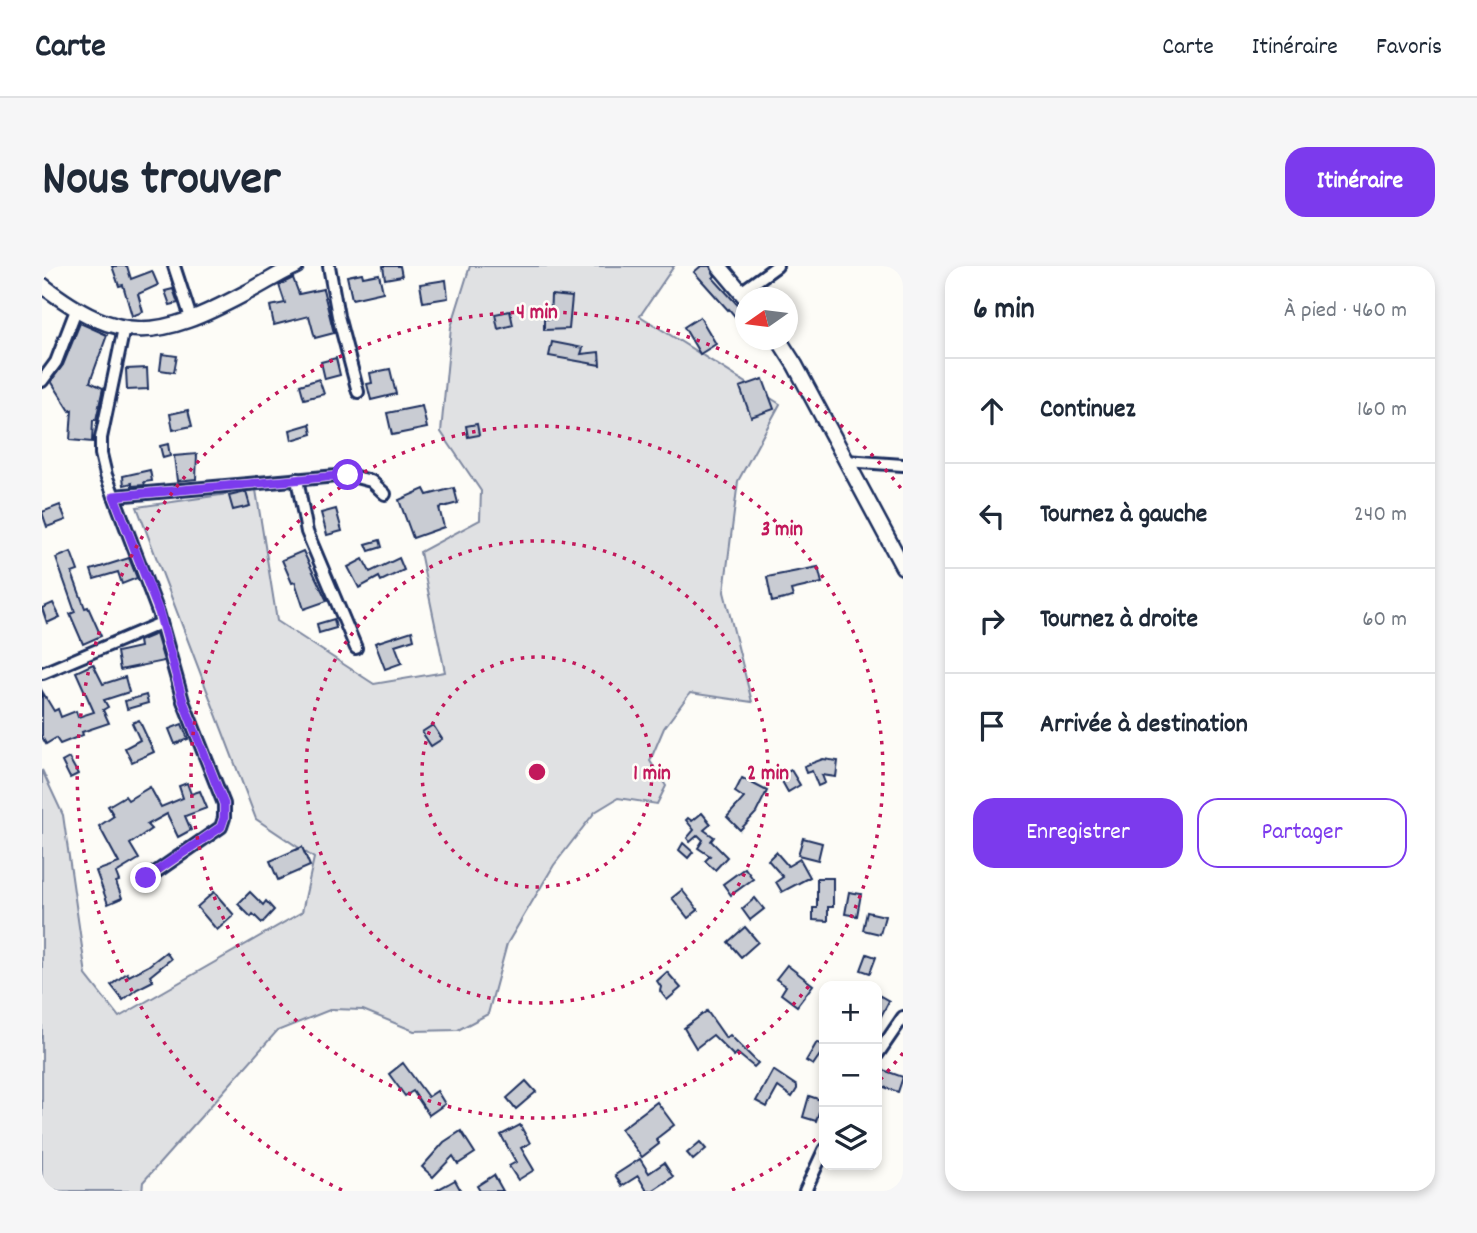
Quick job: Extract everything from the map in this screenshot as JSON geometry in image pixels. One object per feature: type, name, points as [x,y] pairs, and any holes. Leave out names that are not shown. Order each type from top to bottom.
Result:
[{"type":"street","points":[[174,266],[191,318]]},
{"type":"street","points":[[42,285],[76,310],[100,321],[134,331],[150,330],[171,326],[219,307],[296,266]]},
{"type":"street","points":[[329,266],[338,316],[359,392]]},
{"type":"street","points":[[719,266],[737,287]]},
{"type":"street","points":[[753,287],[777,266]]},
{"type":"street","points":[[42,382],[56,362],[76,310]]},
{"type":"street","points":[[124,328],[101,438],[101,454],[161,623],[183,701],[224,804],[221,827],[146,878]]},
{"type":"street","points":[[785,350],[903,567]]},
{"type":"street","points":[[846,461],[903,465]]},
{"type":"street","points":[[114,496],[348,475],[370,481],[385,494]]},
{"type":"street","points":[[297,479],[307,532],[356,648]]},
{"type":"street","points":[[43,673],[161,623]]},
{"type":"street","points":[[882,1048],[903,1017]]},
{"type":"street","points":[[805,1191],[819,1161]]},
{"type":"shaded area","points":[[470,266],[674,266],[640,316],[780,404],[738,481],[724,592],[752,702],[690,693],[664,728],[650,761],[666,786],[657,804],[618,798],[595,812],[554,865],[507,944],[488,1014],[458,1030],[414,1031],[363,1010],[332,1009],[277,1031],[143,1182],[142,1191],[42,1191],[42,770],[63,815],[86,975],[119,1017],[302,912],[314,858],[256,819],[137,507],[256,490],[277,621],[374,684],[445,672],[420,552],[480,520],[481,491],[441,432],[451,327]]},
{"type":"building","points":[[112,266],[127,266],[131,279],[152,271],[158,285],[138,294],[143,312],[132,316],[123,285],[119,286]]},
{"type":"building","points":[[383,266],[400,266],[402,276],[385,279]]},
{"type":"building","points":[[701,266],[710,266],[715,276],[713,278],[735,302],[735,316],[728,310],[694,272]]},
{"type":"building","points":[[362,273],[363,277],[379,274],[383,292],[352,299],[347,276]]},
{"type":"building","points":[[293,278],[299,294],[323,289],[334,333],[315,338],[309,316],[274,325],[270,306],[285,303],[279,285]]},
{"type":"building","points":[[446,280],[448,298],[423,302],[420,284]]},
{"type":"building","points":[[173,289],[178,303],[170,305],[165,291]]},
{"type":"building","points":[[551,295],[572,297],[569,329],[544,330],[544,319],[550,319]]},
{"type":"building","points":[[510,311],[513,325],[498,329],[495,314]]},
{"type":"building","points":[[700,317],[716,344],[700,354],[684,327]]},
{"type":"building","points":[[80,323],[107,335],[90,382],[103,388],[96,420],[93,420],[92,442],[70,440],[72,410],[70,411],[51,381],[63,365]]},
{"type":"building","points":[[552,342],[583,348],[581,354],[599,352],[600,365],[549,356]]},
{"type":"building","points":[[162,354],[177,356],[174,372],[160,370]]},
{"type":"building","points":[[336,358],[340,375],[325,379],[321,362]]},
{"type":"building","points":[[147,368],[148,389],[127,390],[126,369]]},
{"type":"building","points":[[390,369],[396,394],[371,400],[367,384],[372,383],[370,373]]},
{"type":"building","points":[[319,379],[324,394],[304,399],[300,385]]},
{"type":"building","points":[[763,379],[774,409],[751,417],[740,387]]},
{"type":"building","points":[[422,406],[427,428],[392,435],[387,413]]},
{"type":"building","points":[[188,410],[192,426],[173,430],[170,414]]},
{"type":"building","points":[[310,424],[312,434],[292,440],[290,430]]},
{"type":"building","points":[[477,424],[479,435],[468,437],[466,426]]},
{"type":"building","points":[[168,444],[170,456],[163,458],[160,446]]},
{"type":"building","points":[[197,454],[196,479],[177,481],[174,456]]},
{"type":"building","points":[[150,470],[152,481],[144,482],[145,485],[124,485],[123,476]]},
{"type":"building","points":[[454,488],[458,503],[439,508],[444,527],[413,538],[399,500],[424,489],[427,495]]},
{"type":"building","points":[[246,492],[250,506],[233,510],[229,496]]},
{"type":"building","points":[[60,505],[66,520],[47,527],[42,512]]},
{"type":"building","points":[[336,509],[342,531],[327,535],[321,513]]},
{"type":"building","points":[[380,540],[382,547],[369,551],[366,544]]},
{"type":"building","points":[[303,551],[327,601],[304,609],[295,582],[292,583],[282,560]]},
{"type":"building","points":[[71,552],[78,571],[72,573],[85,608],[88,607],[101,636],[83,644],[70,614],[75,612],[56,558]]},
{"type":"building","points":[[129,558],[137,578],[122,584],[118,572],[94,579],[91,570]]},
{"type":"building","points":[[399,558],[404,570],[381,581],[379,577],[359,588],[348,567],[363,559],[370,572]]},
{"type":"building","points":[[818,567],[822,583],[791,590],[793,597],[772,602],[767,577]]},
{"type":"building","points":[[53,603],[60,617],[47,623],[42,608]]},
{"type":"building","points":[[334,619],[336,628],[319,633],[317,624]]},
{"type":"building","points":[[412,631],[414,639],[395,645],[402,663],[385,669],[375,643]]},
{"type":"building","points":[[156,634],[164,661],[120,670],[117,652],[140,647],[139,641]]},
{"type":"building","points":[[93,664],[103,684],[125,677],[129,692],[104,700],[108,707],[103,710],[109,723],[82,732],[83,735],[60,744],[56,738],[46,744],[42,737],[42,691],[54,711],[58,709],[61,717],[76,711],[78,717],[94,712],[76,672]]},
{"type":"building","points":[[146,695],[148,703],[127,709],[125,701]]},
{"type":"building","points":[[139,720],[154,752],[132,762],[125,748],[140,740],[132,723]]},
{"type":"building","points":[[182,724],[188,739],[175,744],[169,729]]},
{"type":"building","points":[[433,725],[442,739],[431,746],[422,732]]},
{"type":"building","points":[[69,758],[78,774],[70,778],[62,762]]},
{"type":"building","points":[[823,759],[838,761],[836,777],[822,775],[825,783],[818,786],[812,771],[806,773],[804,766]]},
{"type":"building","points":[[791,770],[800,785],[788,792],[779,776]]},
{"type":"building","points":[[742,778],[767,791],[756,813],[740,830],[727,817],[744,798],[735,792]]},
{"type":"building","points":[[187,783],[191,794],[200,791],[207,808],[185,816],[191,830],[178,837],[167,814],[147,825],[151,829],[130,844],[139,859],[116,873],[119,881],[116,882],[122,898],[108,904],[96,871],[119,863],[99,826],[114,816],[108,806],[125,796],[128,800],[150,787],[161,807],[183,798],[179,786]]},
{"type":"building","points":[[702,813],[711,824],[704,830],[714,837],[711,841],[727,857],[715,870],[705,861],[710,856],[698,848],[703,840],[698,835],[690,842],[687,838],[694,830],[686,820],[688,818],[692,821]]},
{"type":"building","points":[[803,838],[822,843],[818,860],[798,855]]},
{"type":"building","points":[[683,843],[693,852],[688,858],[679,850]]},
{"type":"building","points":[[302,847],[310,866],[278,880],[270,861]]},
{"type":"building","points":[[776,852],[788,866],[800,859],[810,877],[782,892],[776,882],[783,877],[768,860]]},
{"type":"building","points":[[745,868],[753,879],[731,895],[723,884]]},
{"type":"building","points":[[817,878],[833,878],[833,907],[828,907],[828,921],[813,920],[813,908],[817,908]]},
{"type":"building","points":[[682,890],[698,910],[688,918],[672,898]]},
{"type":"building","points":[[214,892],[234,915],[217,930],[197,907]]},
{"type":"building","points":[[250,892],[263,905],[266,901],[274,910],[262,923],[253,914],[251,917],[238,904]]},
{"type":"building","points":[[849,892],[861,894],[857,916],[845,914]]},
{"type":"building","points":[[755,898],[764,909],[750,920],[742,909]]},
{"type":"building","points":[[867,912],[885,916],[880,934],[863,930]]},
{"type":"building","points":[[745,927],[758,942],[741,957],[728,942]]},
{"type":"building","points":[[166,952],[171,959],[150,976],[153,981],[123,1000],[111,985],[127,973],[129,976],[148,966]]},
{"type":"building","points":[[867,954],[876,957],[870,973],[861,970]]},
{"type":"building","points":[[787,965],[813,985],[797,1006],[781,994],[786,986],[776,979]]},
{"type":"building","points":[[667,972],[681,988],[667,1000],[657,981]]},
{"type":"building","points":[[882,997],[889,1001],[882,1014]]},
{"type":"building","points":[[707,1011],[726,1038],[730,1035],[758,1063],[754,1067],[737,1053],[734,1056],[713,1035],[696,1048],[684,1028]]},
{"type":"building","points":[[817,1042],[819,1043],[819,1056],[813,1065],[806,1061]]},
{"type":"building","points":[[403,1063],[428,1097],[437,1091],[445,1104],[429,1115],[413,1091],[405,1096],[389,1074]]},
{"type":"building","points":[[773,1070],[797,1086],[797,1089],[792,1097],[778,1087],[767,1107],[756,1101]]},
{"type":"building","points":[[883,1070],[903,1077],[898,1092],[882,1086]]},
{"type":"building","points":[[526,1081],[536,1092],[516,1109],[507,1098]]},
{"type":"building","points":[[809,1096],[819,1099],[816,1121],[803,1117]]},
{"type":"building","points":[[657,1102],[674,1125],[656,1139],[659,1144],[642,1157],[621,1129]]},
{"type":"building","points":[[520,1125],[530,1143],[521,1148],[534,1170],[518,1180],[509,1166],[516,1162],[501,1135]]},
{"type":"building","points":[[461,1131],[475,1153],[458,1164],[453,1156],[433,1177],[422,1167],[444,1142]]},
{"type":"building","points":[[700,1142],[706,1149],[693,1160],[687,1153]]},
{"type":"building","points":[[640,1159],[649,1173],[664,1163],[673,1177],[652,1191],[647,1191],[638,1176],[622,1186],[615,1175]]},
{"type":"building","points":[[494,1175],[503,1191],[480,1191],[477,1186]]},
{"type":"building","points":[[455,1180],[461,1191],[435,1191],[448,1184]]},
{"type":"route","points":[[146,878],[221,827],[224,804],[183,701],[159,612],[114,496],[348,475]]}]
